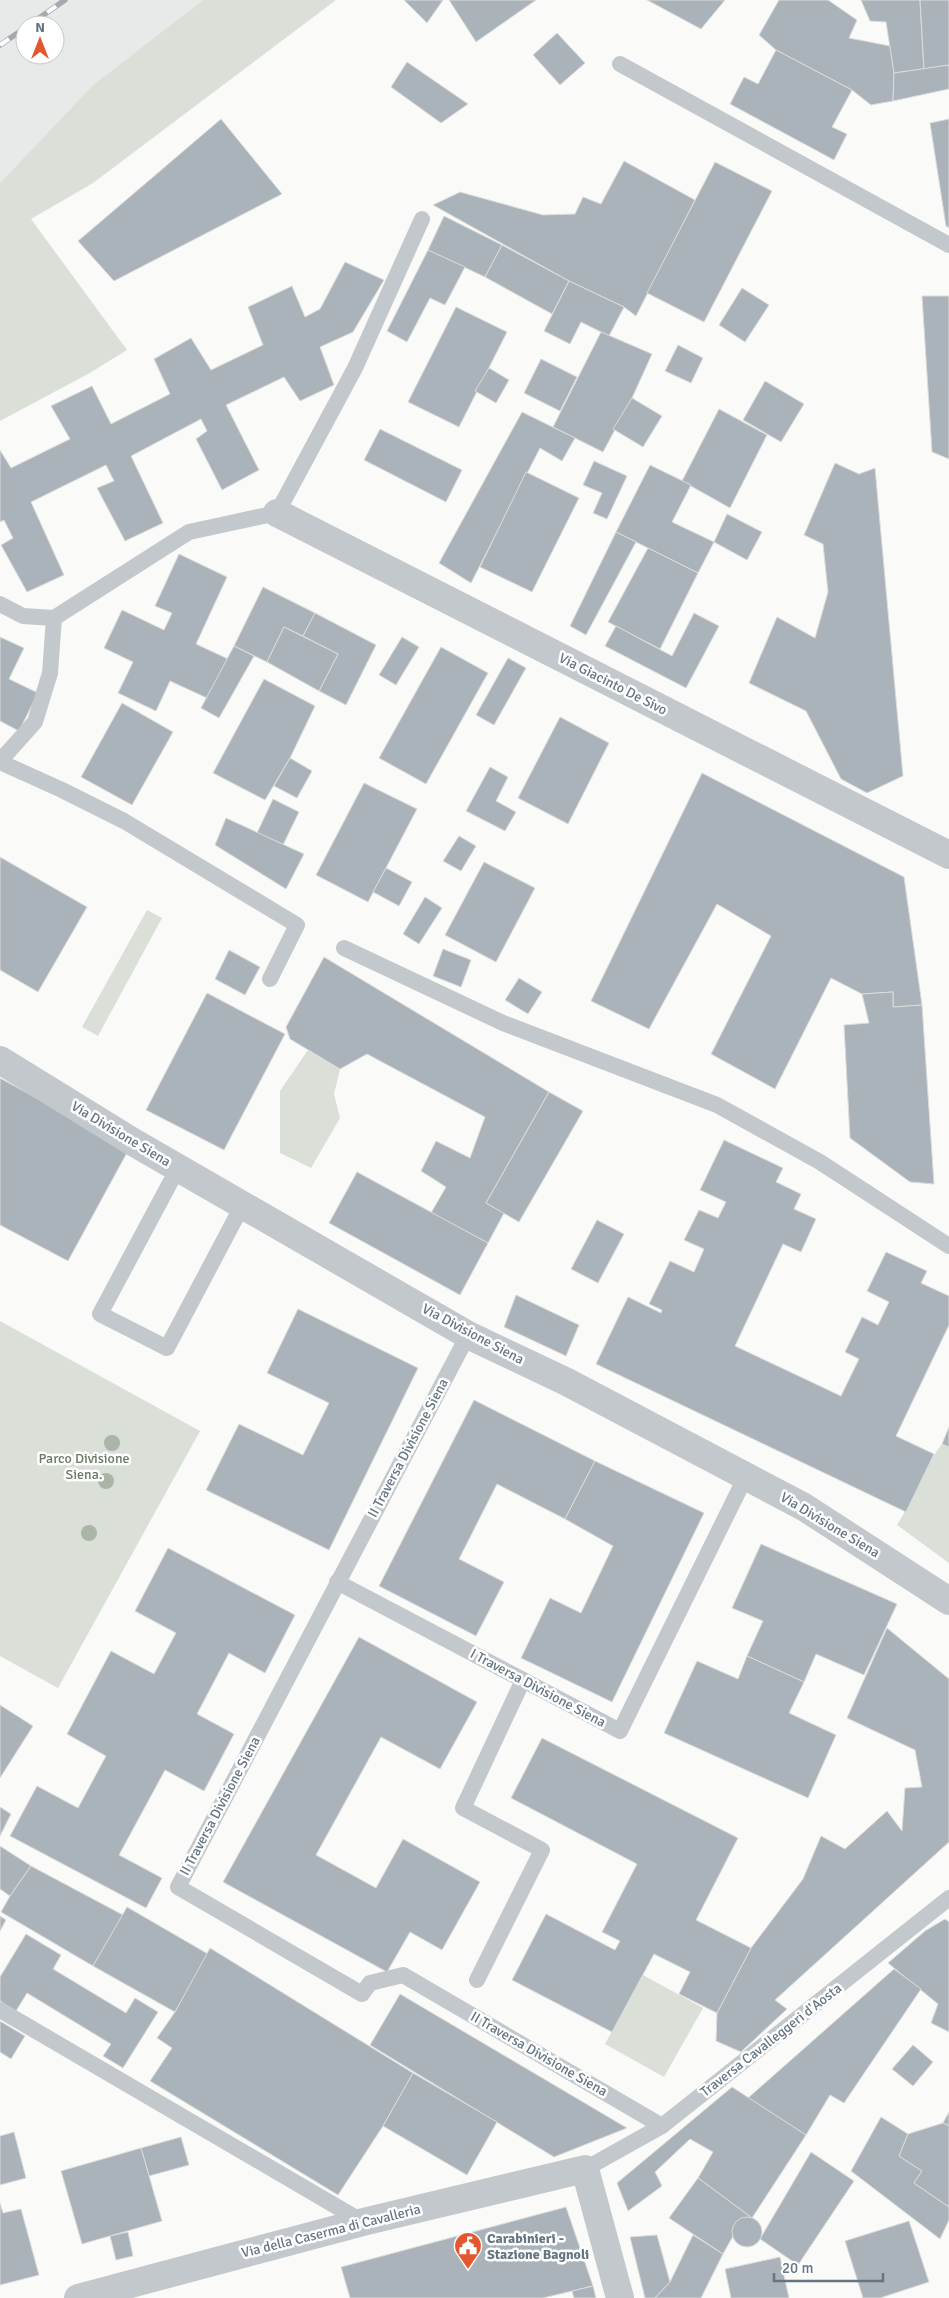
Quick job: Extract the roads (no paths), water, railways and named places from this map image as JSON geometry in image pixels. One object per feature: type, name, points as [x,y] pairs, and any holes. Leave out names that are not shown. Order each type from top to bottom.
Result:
[{"type":"street","name":"Via Giacinto De Sivo","points":[[277,513],[949,854]]},
{"type":"street","name":"Via Divisione Siena","points":[[0,1060],[242,1206],[468,1335],[567,1382],[804,1507],[949,1601]]},
{"type":"street","name":"Via della Caserma di Cavalleria","points":[[78,2298],[363,2222],[585,2169]]},
{"type":"street","points":[[585,2169],[620,2298]]},
{"type":"lane","points":[[620,64],[949,245]]},
{"type":"lane","points":[[0,604],[23,616],[54,618],[189,532],[277,513],[355,368],[422,219]]},
{"type":"lane","points":[[54,618],[50,673],[35,722],[0,762],[124,821],[297,925],[270,979]]},
{"type":"lane","points":[[344,948],[503,1023],[717,1105],[820,1162],[949,1246]]},
{"type":"lane","points":[[178,1168],[100,1314],[166,1348],[242,1206]]},
{"type":"lane","name":"II Traversa Divisione Siena","points":[[468,1335],[178,1887],[362,1994],[370,1983],[403,1975],[662,2126]]},
{"type":"lane","name":"I Traversa Divisione Siena","points":[[337,1582],[620,1731],[746,1476]]},
{"type":"lane","points":[[477,1980],[542,1850],[463,1808],[523,1680]]},
{"type":"lane","name":"Traversa Cavalleggeri d'Aosta","points":[[585,2169],[662,2126],[949,1898]]},
{"type":"lane","points":[[0,2010],[363,2222]]},
{"type":"railway","points":[[43,15],[65,0]]},
{"type":"railway","points":[[0,45],[15,35]]},
{"type":"place","name":"Carabinieri - Stazione Bagnoli","points":[[468,2270]]},
{"type":"park label","name":"Parco Divisione Siena.","points":[[84,1466]]}]
